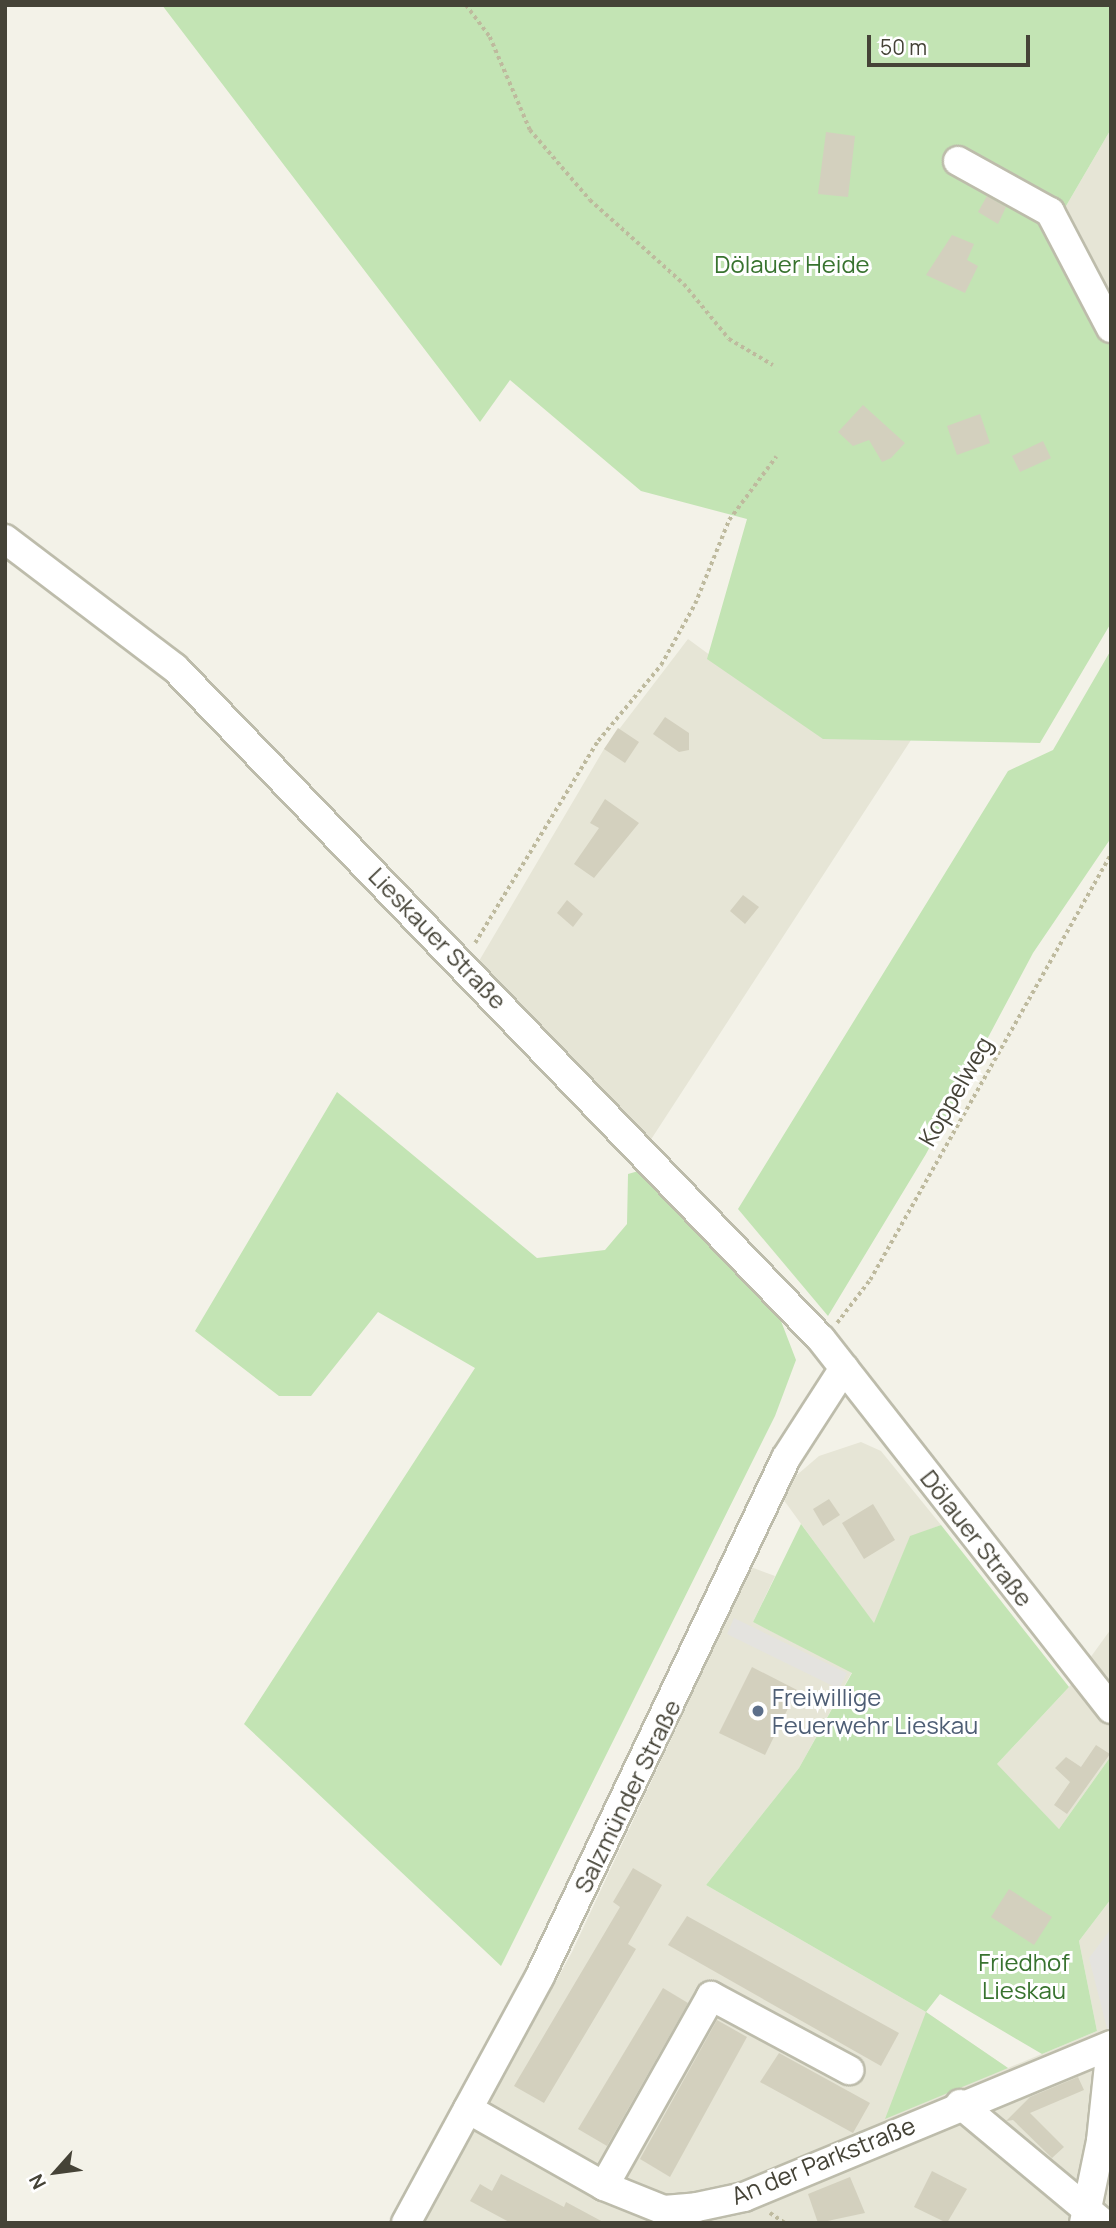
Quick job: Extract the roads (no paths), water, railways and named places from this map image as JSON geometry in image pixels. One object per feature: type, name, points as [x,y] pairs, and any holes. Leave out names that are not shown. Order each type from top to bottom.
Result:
[{"type":"street","points":[[958,161],[1050,212],[1111,328]]},
{"type":"street","name":"Lieskauer Straße","points":[[5,539],[174,668],[462,962],[821,1339],[844,1368]]},
{"type":"street","name":"Dölauer Straße","points":[[844,1368],[1111,1709]]},
{"type":"street","name":"Salzmünder Straße","points":[[406,2223],[540,1976],[786,1458],[844,1368]]},
{"type":"street","points":[[604,2186],[711,1996],[849,2070]]},
{"type":"street","points":[[1092,2219],[1111,2045]]},
{"type":"street","name":"An der Parkstraße","points":[[468,2109],[604,2186],[664,2210],[744,2197],[960,2104],[1111,2045]]},
{"type":"street","points":[[960,2104],[1092,2219]]},
{"type":"place","name":"Freiwillige Feuerwehr Lieskau","points":[[758,1711]]},
{"type":"park label","name":"Dölauer Heide","points":[[792,264]]},
{"type":"park label","name":"Friedhof Lieskau","points":[[1024,1976]]}]
